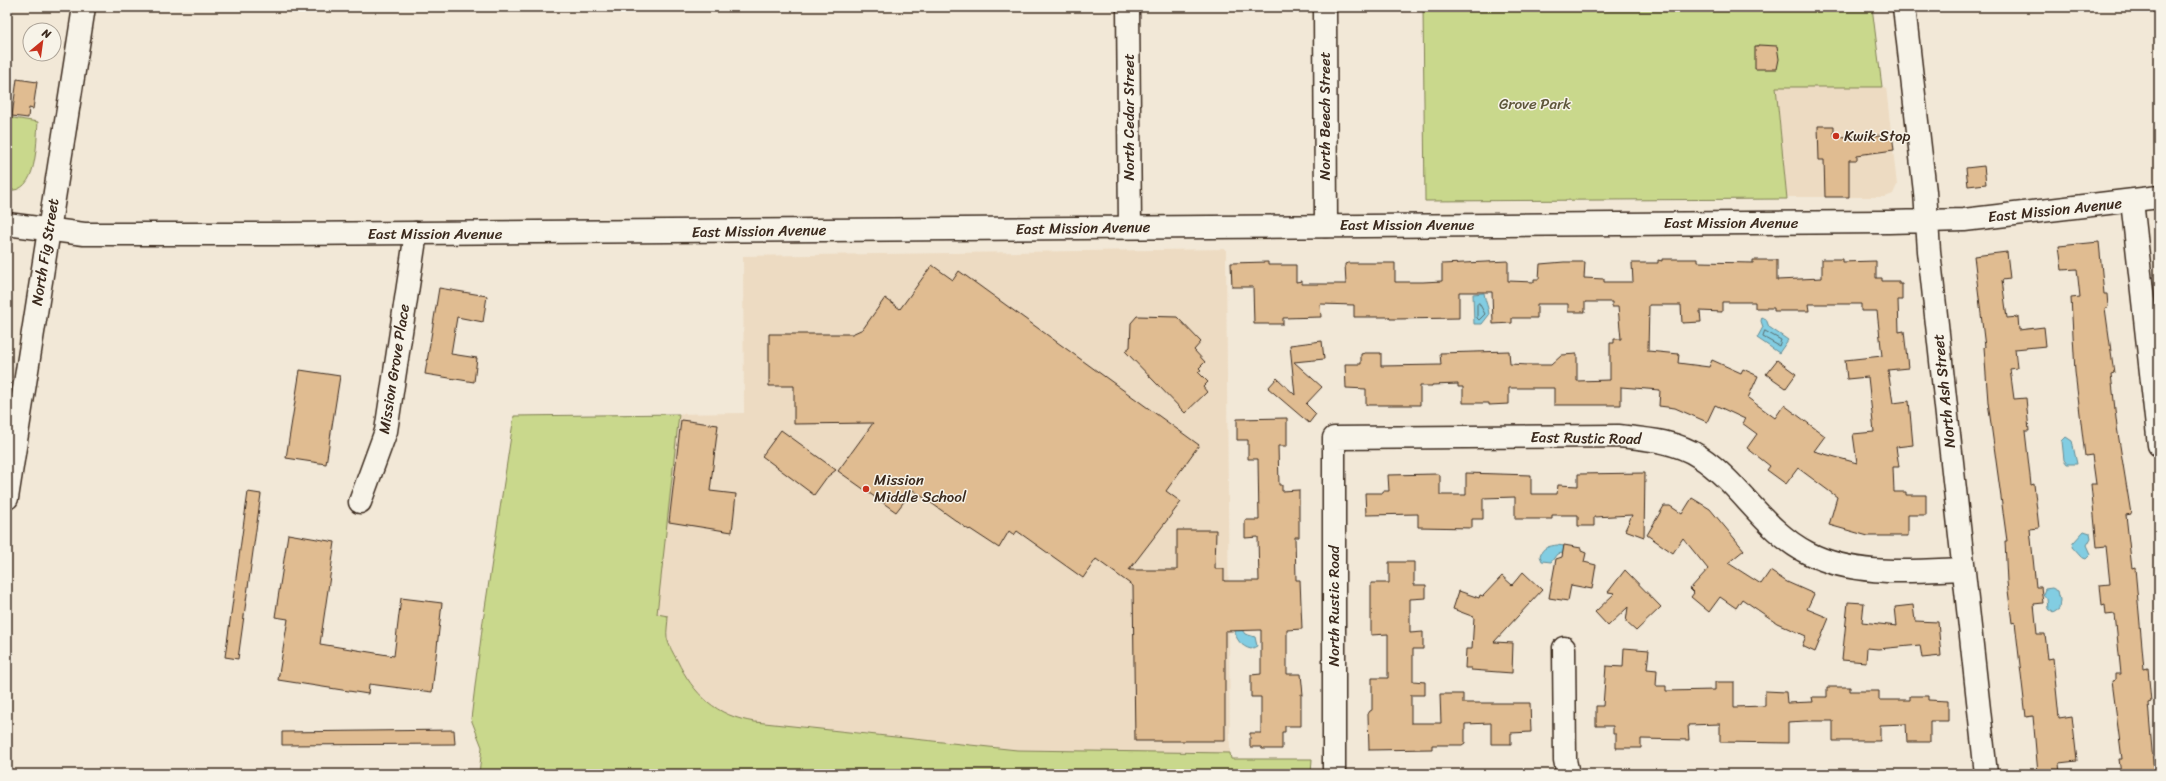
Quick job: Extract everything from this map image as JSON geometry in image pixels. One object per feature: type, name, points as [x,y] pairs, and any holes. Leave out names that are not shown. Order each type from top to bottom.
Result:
[{"type":"main road","name":"North Fig Street","points":[[7,498],[84,7]]},
{"type":"main road","name":"North Cedar Street","points":[[1128,7],[1130,227]]},
{"type":"main road","name":"North Beech Street","points":[[1325,7],[1326,226]]},
{"type":"main road","name":"North Ash Street","points":[[1904,7],[1986,774]]},
{"type":"main road","name":"East Mission Avenue","points":[[7,224],[92,234],[416,233],[1927,221],[1964,220],[2159,197]]},
{"type":"main road","points":[[2132,201],[2159,445]]},
{"type":"main road","name":"Mission Grove Place","points":[[360,502],[386,431],[416,233]]},
{"type":"main road","name":"East Rustic Road","points":[[1334,438],[1618,436],[1644,438],[1670,444],[1699,456],[1720,472],[1784,539],[1808,553],[1826,561],[1861,569],[1964,569]]},
{"type":"main road","name":"North Rustic Road","points":[[1334,438],[1334,774]]},
{"type":"main road","points":[[1564,648],[1565,760],[1568,774]]},
{"type":"shaded area","name":"Kwik Stop","points":[[1776,87],[1886,87],[1897,185],[1893,194],[1885,197],[1787,197]]},
{"type":"shaded area","name":"Mission Middle School","points":[[1226,249],[1230,759],[479,774],[482,747],[471,719],[483,621],[514,416],[744,413],[743,256]]},
{"type":"green space","name":"Grove Park","points":[[1423,7],[1872,7],[1882,87],[1776,87],[1787,199],[1425,201]]},
{"type":"green space","points":[[7,117],[38,122],[35,154],[30,176],[25,184],[17,189],[7,190]]},
{"type":"green space","points":[[679,414],[657,614],[668,616],[667,638],[669,644],[691,684],[708,702],[718,709],[729,715],[755,722],[1017,750],[1230,753],[1231,759],[1312,759],[1311,774],[479,774],[482,747],[471,719],[483,621],[514,416]]},
{"type":"water","points":[[1484,293],[1489,315],[1482,324],[1474,324],[1473,294]]},
{"type":"water","points":[[1762,317],[1766,319],[1769,327],[1788,340],[1779,353],[1757,338],[1763,327],[1761,321]]},
{"type":"water","points":[[2066,437],[2072,441],[2077,464],[2067,464],[2064,460],[2062,441]]},
{"type":"water","points":[[2084,531],[2090,533],[2091,538],[2087,545],[2091,554],[2086,559],[2081,557],[2072,547],[2073,543]]},
{"type":"water","points":[[1557,545],[1564,546],[1563,553],[1557,554],[1551,562],[1542,561],[1540,556],[1544,549]]},
{"type":"water","points":[[2052,588],[2058,591],[2060,600],[2059,609],[2053,613],[2048,609],[2047,599],[2043,594],[2045,589]]},
{"type":"water","points":[[1235,630],[1242,630],[1245,634],[1255,637],[1257,646],[1251,649],[1242,644],[1236,636]]},
{"type":"building","points":[[1758,45],[1777,46],[1779,59],[1777,69],[1755,69],[1755,47],[1758,47]]},
{"type":"building","points":[[17,79],[37,82],[33,109],[29,108],[28,118],[12,116]]},
{"type":"building","points":[[1818,126],[1834,126],[1834,137],[1892,134],[1894,150],[1857,155],[1857,160],[1849,160],[1849,197],[1825,197],[1824,160],[1819,160]]},
{"type":"building","points":[[1984,166],[1986,184],[1968,186],[1966,168]]},
{"type":"building","points":[[2099,242],[2104,294],[2107,294],[2108,307],[2105,308],[2114,373],[2111,374],[2117,427],[2131,514],[2126,515],[2132,569],[2135,568],[2144,669],[2148,668],[2151,702],[2148,703],[2154,774],[2121,774],[2119,759],[2122,759],[2112,681],[2115,680],[2115,674],[2121,674],[2115,614],[2106,615],[2105,605],[2102,606],[2100,585],[2110,584],[2106,546],[2097,547],[2091,484],[2096,484],[2092,455],[2085,456],[2075,372],[2071,298],[2080,297],[2077,269],[2062,270],[2059,246]]},
{"type":"building","points":[[2007,252],[2010,279],[2002,280],[2007,318],[2018,317],[2019,330],[2044,327],[2046,346],[2015,349],[2017,368],[2010,369],[2014,399],[2026,398],[2029,431],[2025,431],[2031,485],[2034,484],[2039,528],[2030,529],[2036,587],[2041,587],[2043,603],[2034,604],[2037,634],[2045,634],[2048,659],[2053,658],[2059,718],[2072,716],[2077,761],[2059,763],[2060,774],[2038,774],[2033,716],[2026,717],[2015,622],[2012,623],[2007,582],[2005,541],[2007,541],[1988,402],[1985,347],[1974,256]]},
{"type":"building","points":[[1662,259],[1698,259],[1698,262],[1753,263],[1753,260],[1777,260],[1777,280],[1822,278],[1822,259],[1842,259],[1842,262],[1876,261],[1876,278],[1882,278],[1882,281],[1899,281],[1899,284],[1902,284],[1902,300],[1898,300],[1899,332],[1904,331],[1908,368],[1888,370],[1893,403],[1909,401],[1913,445],[1896,447],[1899,467],[1893,467],[1894,492],[1906,492],[1906,495],[1926,495],[1926,515],[1908,515],[1908,536],[1868,536],[1829,525],[1837,497],[1798,468],[1786,484],[1767,470],[1770,466],[1747,448],[1757,434],[1742,423],[1745,419],[1715,405],[1707,422],[1675,408],[1659,406],[1660,390],[1621,387],[1621,405],[1554,405],[1554,388],[1509,388],[1509,404],[1489,405],[1489,403],[1463,403],[1463,387],[1458,387],[1458,384],[1432,385],[1420,386],[1420,405],[1366,405],[1366,389],[1346,388],[1345,364],[1361,364],[1361,354],[1365,353],[1381,353],[1381,366],[1441,365],[1440,353],[1509,351],[1510,364],[1551,365],[1562,355],[1577,354],[1577,381],[1610,380],[1610,343],[1614,343],[1614,339],[1621,339],[1618,307],[1612,307],[1612,302],[1585,302],[1585,312],[1568,312],[1568,304],[1537,304],[1537,318],[1512,318],[1512,323],[1493,324],[1492,292],[1459,292],[1459,318],[1390,319],[1389,317],[1354,317],[1354,305],[1320,304],[1321,317],[1283,318],[1283,324],[1254,324],[1253,287],[1232,287],[1231,263],[1268,262],[1268,265],[1296,265],[1296,282],[1302,281],[1302,284],[1346,284],[1345,264],[1348,263],[1395,263],[1395,282],[1423,282],[1442,281],[1442,264],[1508,261],[1508,281],[1534,282],[1534,279],[1539,279],[1540,264],[1585,262],[1584,278],[1604,279],[1604,282],[1633,282],[1632,263],[1658,263],[1658,260],[1662,261]],"holes":[[[1722,302],[1755,302],[1755,308],[1774,308],[1774,311],[1809,311],[1808,304],[1861,304],[1861,311],[1877,311],[1882,356],[1845,360],[1847,379],[1868,377],[1874,432],[1853,434],[1857,463],[1814,451],[1825,436],[1784,405],[1775,418],[1748,398],[1758,376],[1743,369],[1741,373],[1712,360],[1709,367],[1678,363],[1679,354],[1648,351],[1649,305],[1681,305],[1682,323],[1701,322],[1700,311],[1722,312]]]},
{"type":"building","points":[[932,265],[953,280],[959,271],[1199,445],[1166,491],[1181,502],[1129,570],[1177,570],[1177,530],[1216,530],[1215,569],[1224,569],[1224,581],[1259,581],[1258,537],[1245,538],[1245,520],[1259,520],[1258,459],[1248,459],[1248,440],[1237,440],[1237,419],[1287,418],[1287,446],[1278,446],[1279,485],[1282,485],[1282,491],[1299,490],[1299,537],[1295,537],[1296,580],[1300,580],[1302,629],[1287,630],[1287,674],[1301,674],[1303,695],[1301,694],[1301,726],[1285,726],[1285,732],[1282,732],[1282,749],[1262,749],[1261,747],[1250,747],[1250,733],[1261,733],[1261,697],[1251,697],[1251,675],[1261,674],[1261,630],[1225,631],[1225,741],[1135,741],[1133,586],[1096,559],[1083,578],[1017,531],[1014,535],[1009,531],[999,548],[970,529],[969,530],[913,490],[896,512],[838,471],[873,423],[794,424],[794,386],[769,386],[769,334],[852,334],[863,329],[885,298],[900,309]]},
{"type":"building","points":[[439,288],[487,296],[483,322],[457,317],[451,354],[477,358],[474,382],[425,374]]},
{"type":"building","points":[[1137,316],[1177,317],[1201,342],[1194,350],[1205,362],[1199,368],[1201,370],[1198,372],[1208,382],[1203,387],[1207,392],[1185,413],[1125,351],[1130,347],[1131,323]]},
{"type":"building","points":[[1322,341],[1324,359],[1294,362],[1322,387],[1306,404],[1316,414],[1309,423],[1268,388],[1277,378],[1295,395],[1290,345]]},
{"type":"building","points":[[1777,360],[1796,374],[1786,388],[1766,374]]},
{"type":"building","points":[[300,370],[340,376],[326,464],[286,458]]},
{"type":"building","points":[[681,420],[718,425],[710,491],[736,494],[732,532],[669,522]]},
{"type":"building","points":[[781,430],[836,470],[827,477],[814,495],[762,456]]},
{"type":"building","points":[[1466,473],[1531,475],[1531,494],[1557,494],[1558,485],[1578,486],[1578,474],[1645,473],[1644,537],[1625,530],[1632,515],[1594,517],[1594,526],[1578,526],[1578,515],[1552,515],[1552,519],[1515,519],[1515,497],[1483,498],[1483,519],[1472,519],[1472,528],[1418,527],[1418,514],[1366,515],[1365,493],[1383,493],[1383,491],[1389,491],[1388,475],[1437,474],[1440,475],[1440,495],[1466,495]]},
{"type":"building","points":[[248,492],[261,494],[238,659],[225,657]]},
{"type":"building","points":[[1692,498],[1710,509],[1744,550],[1728,563],[1761,584],[1770,571],[1787,582],[1814,594],[1807,609],[1829,618],[1815,652],[1802,646],[1806,636],[1777,623],[1742,599],[1736,608],[1720,597],[1709,612],[1691,597],[1694,593],[1690,589],[1708,569],[1683,538],[1673,553],[1647,535],[1664,506],[1670,506],[1682,514]]},
{"type":"building","points":[[288,534],[335,542],[320,644],[394,656],[401,598],[442,603],[432,692],[369,684],[368,694],[278,680],[288,619],[275,617]]},
{"type":"building","points":[[1564,545],[1581,548],[1581,551],[1586,553],[1584,562],[1596,565],[1592,589],[1571,585],[1568,601],[1549,598],[1556,559],[1562,557]]},
{"type":"building","points":[[1389,562],[1414,562],[1414,585],[1426,585],[1426,598],[1410,599],[1410,633],[1423,632],[1423,649],[1413,649],[1413,681],[1425,682],[1425,695],[1411,695],[1411,723],[1441,723],[1440,694],[1463,694],[1463,703],[1530,703],[1531,732],[1511,733],[1511,744],[1491,744],[1491,723],[1465,724],[1465,743],[1462,745],[1432,745],[1432,749],[1369,750],[1368,714],[1372,710],[1372,678],[1388,678],[1388,634],[1371,635],[1371,583],[1389,583]]},
{"type":"building","points":[[1625,570],[1661,607],[1636,631],[1626,622],[1628,607],[1608,626],[1595,612],[1615,593],[1608,592]]},
{"type":"building","points":[[1523,572],[1542,590],[1494,642],[1513,643],[1512,673],[1471,670],[1471,668],[1465,668],[1466,649],[1472,649],[1474,617],[1453,609],[1459,591],[1479,598],[1480,595],[1483,596],[1502,576],[1512,585]]},
{"type":"building","points":[[1848,602],[1864,603],[1862,622],[1897,626],[1895,607],[1913,605],[1915,621],[1938,622],[1941,656],[1922,658],[1920,645],[1878,649],[1867,648],[1866,662],[1842,660]]},
{"type":"building","points":[[1624,648],[1649,650],[1647,669],[1657,670],[1656,686],[1666,686],[1666,691],[1715,690],[1715,682],[1734,682],[1734,707],[1765,706],[1765,691],[1786,692],[1787,703],[1813,702],[1812,697],[1827,697],[1827,687],[1850,687],[1850,691],[1879,691],[1879,700],[1910,700],[1910,696],[1928,696],[1928,700],[1948,701],[1948,721],[1930,721],[1930,742],[1907,742],[1906,724],[1880,725],[1880,741],[1833,741],[1833,721],[1806,721],[1788,722],[1788,743],[1720,742],[1720,724],[1688,725],[1689,740],[1641,739],[1641,748],[1616,748],[1616,734],[1613,734],[1613,726],[1596,726],[1596,706],[1603,706],[1606,666],[1623,667]]},
{"type":"building","points":[[454,730],[455,744],[282,745],[282,732]]},
{"type":"place","name":"Kwik Stop","points":[[1836,136]]},
{"type":"place","name":"Mission Middle School","points":[[866,489]]}]
